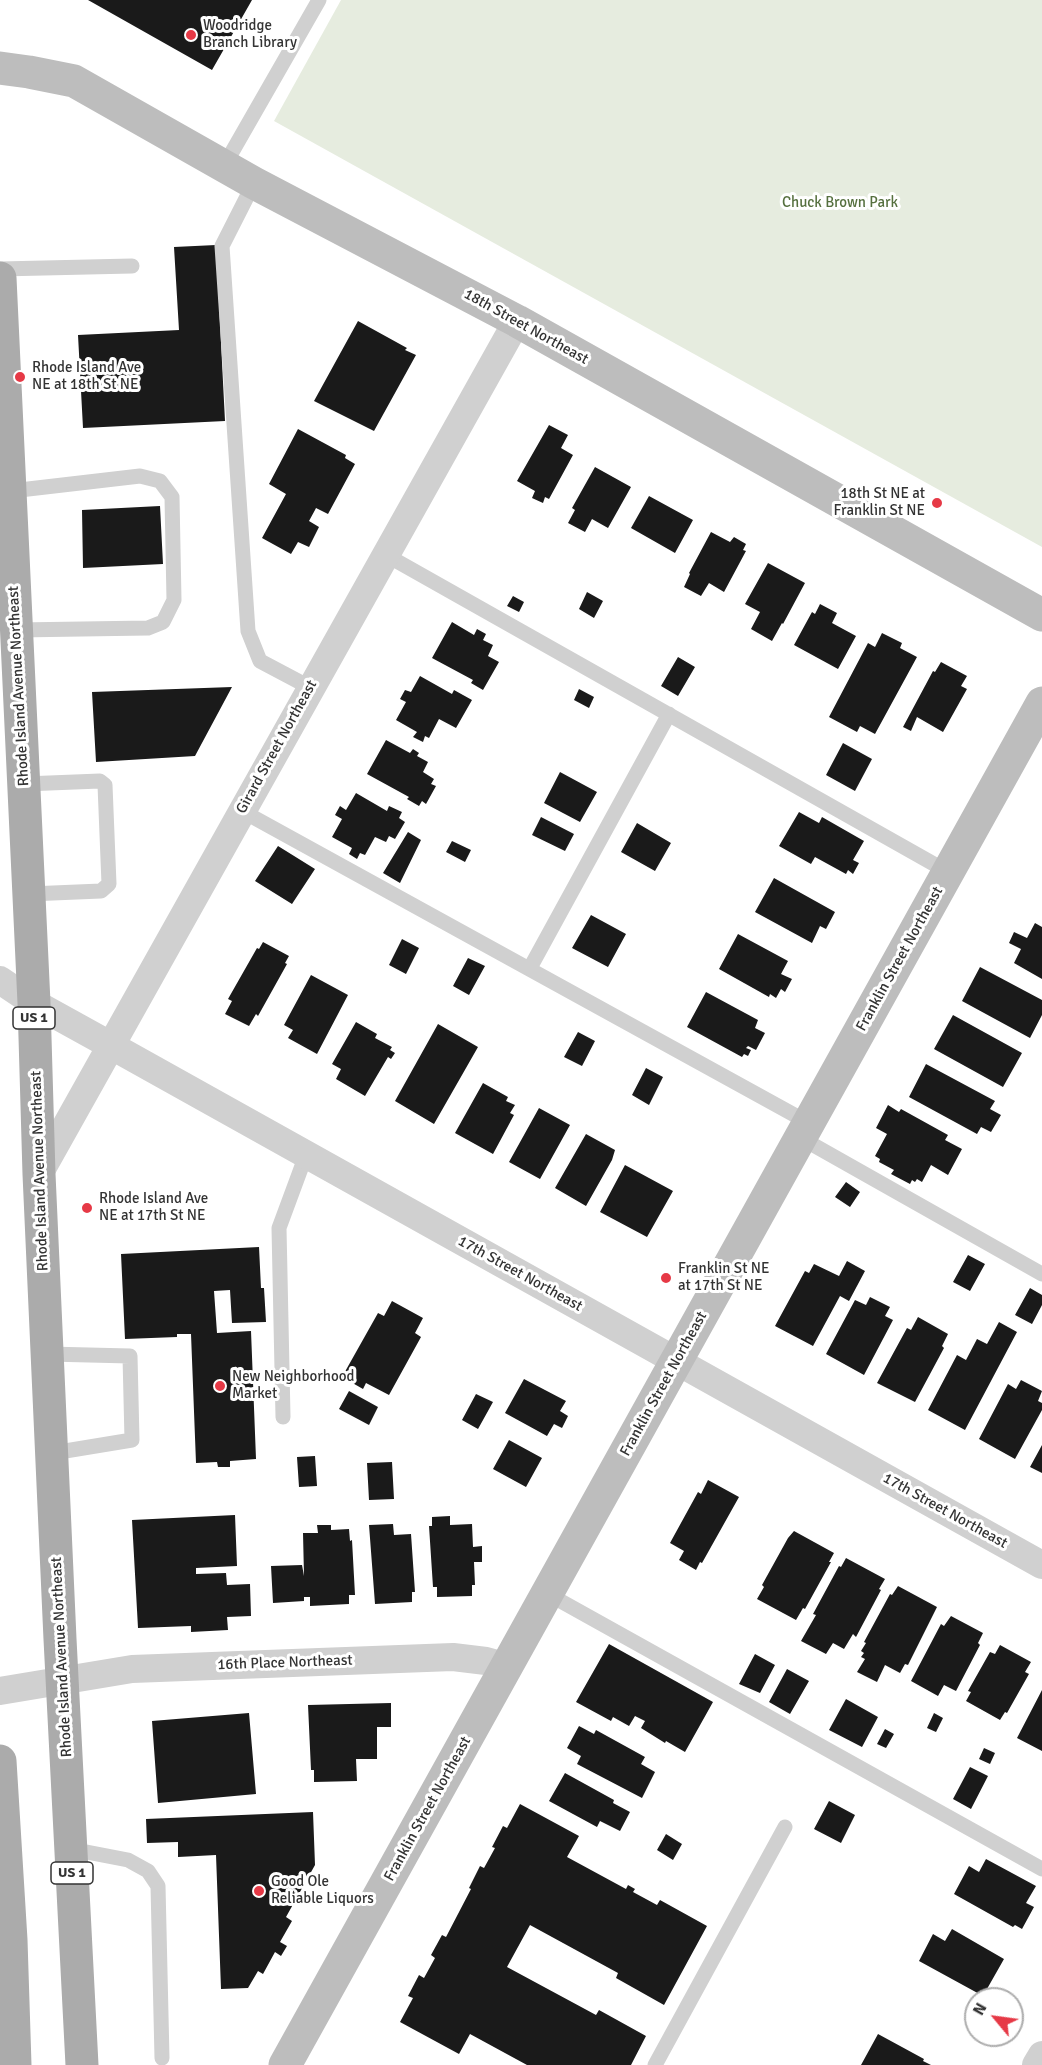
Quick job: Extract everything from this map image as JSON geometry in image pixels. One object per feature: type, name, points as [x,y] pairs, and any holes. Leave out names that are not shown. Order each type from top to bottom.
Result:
[{"type":"main road","name":"Rhode Island Avenue Northeast","points":[[0,278],[34,1003],[39,1174],[82,2065]]},
{"type":"main road","points":[[0,1761],[11,1940],[15,2065]]},
{"type":"street","name":"18th Street Northeast","points":[[0,68],[74,81],[254,183],[517,321],[1042,615]]},
{"type":"street","name":"Girard Street Northeast","points":[[39,1174],[517,321]]},
{"type":"street","name":"Franklin Street Northeast","points":[[285,2065],[1042,703]]},
{"type":"street","name":"17th Street Northeast","points":[[0,980],[34,1003],[1042,1565]]},
{"type":"street","name":"16th Place Northeast","points":[[0,1691],[132,1669],[463,1657],[508,1667]]},
{"type":"street","points":[[1036,2065],[1042,2055]]},
{"type":"lane","points":[[224,166],[319,0]]},
{"type":"lane","points":[[254,183],[222,246],[248,632],[260,661],[311,688]]},
{"type":"lane","points":[[0,269],[132,266]]},
{"type":"lane","points":[[10,491],[140,476],[160,481],[172,497],[174,600],[163,622],[148,628],[17,630]]},
{"type":"lane","points":[[386,555],[948,872]]},
{"type":"lane","points":[[530,968],[669,714]]},
{"type":"lane","points":[[24,784],[100,781],[105,784],[110,884],[101,891],[29,894]]},
{"type":"lane","points":[[242,811],[530,968],[1042,1274]]},
{"type":"lane","points":[[283,1417],[279,1228],[306,1155]]},
{"type":"lane","points":[[48,1354],[130,1356],[132,1440],[52,1453]]},
{"type":"lane","points":[[548,1594],[1042,1869]]},
{"type":"lane","points":[[655,2065],[785,1827]]},
{"type":"lane","points":[[71,1849],[128,1860],[148,1871],[158,1886],[162,2058]]},
{"type":"green space","name":"Chuck Brown Park","points":[[341,0],[1042,0],[1042,547],[274,121]]},
{"type":"building","name":"Woodridge Branch Library","points":[[88,0],[252,0],[212,70]]},
{"type":"building","points":[[216,245],[225,421],[83,428],[78,335],[179,330],[174,247]]},
{"type":"building","points":[[358,321],[416,355],[374,431],[314,401]]},
{"type":"building","points":[[549,425],[568,435],[561,448],[573,455],[549,499],[545,497],[543,503],[532,498],[535,491],[517,481]]},
{"type":"building","points":[[298,429],[346,455],[345,458],[355,464],[328,514],[316,508],[309,521],[319,527],[309,547],[298,542],[291,554],[262,538],[286,494],[269,484]]},
{"type":"building","points":[[595,467],[631,487],[608,528],[592,519],[585,532],[568,523],[575,510],[572,508]]},
{"type":"building","points":[[649,496],[693,520],[675,553],[631,528]]},
{"type":"building","points":[[160,506],[163,564],[83,568],[82,510]]},
{"type":"building","points":[[711,532],[730,542],[734,537],[746,544],[743,550],[746,551],[724,592],[709,583],[701,596],[684,587]]},
{"type":"building","points":[[768,563],[805,583],[772,641],[751,629],[760,612],[745,604]]},
{"type":"building","points":[[587,592],[603,601],[594,618],[579,609]]},
{"type":"building","points":[[513,596],[524,602],[519,612],[507,606]]},
{"type":"building","points":[[820,604],[837,613],[832,623],[856,636],[838,669],[794,645],[812,612],[815,614]]},
{"type":"building","points":[[452,622],[474,635],[477,629],[486,634],[483,640],[493,645],[488,656],[499,662],[483,690],[471,683],[473,680],[432,658]]},
{"type":"building","points":[[882,633],[902,643],[900,648],[917,657],[875,734],[860,726],[857,732],[829,717],[868,643],[875,647]]},
{"type":"building","points":[[678,657],[695,667],[678,696],[661,686]]},
{"type":"building","points":[[941,662],[967,676],[961,686],[967,689],[943,732],[917,717],[911,731],[903,727],[933,671],[935,672]]},
{"type":"building","points":[[420,676],[452,694],[454,690],[472,700],[456,728],[439,719],[429,738],[425,736],[423,742],[413,737],[417,732],[396,720],[406,702],[400,699],[405,690],[411,692]]},
{"type":"building","points":[[232,687],[195,756],[96,762],[92,692]]},
{"type":"building","points":[[579,689],[594,697],[589,708],[574,700]]},
{"type":"building","points":[[386,740],[410,753],[413,749],[419,753],[417,756],[428,762],[423,772],[434,779],[431,784],[436,786],[426,804],[422,801],[419,806],[407,799],[409,797],[367,774]]},
{"type":"building","points":[[843,743],[872,759],[855,791],[826,775]]},
{"type":"building","points":[[560,772],[597,792],[580,822],[544,803]]},
{"type":"building","points":[[356,793],[387,811],[389,806],[402,812],[399,818],[405,822],[395,839],[389,836],[386,842],[375,837],[365,855],[360,853],[357,859],[349,854],[352,848],[332,837],[342,819],[335,815],[340,806],[346,810]]},
{"type":"building","points":[[799,812],[819,823],[822,817],[864,841],[853,860],[859,863],[853,874],[848,870],[846,874],[815,857],[811,864],[779,846]]},
{"type":"building","points":[[541,817],[574,834],[565,851],[532,835]]},
{"type":"building","points":[[637,823],[671,843],[655,871],[621,852]]},
{"type":"building","points":[[408,832],[421,840],[400,883],[383,873]]},
{"type":"building","points":[[452,841],[471,850],[465,862],[446,852]]},
{"type":"building","points":[[278,846],[315,869],[292,904],[255,881]]},
{"type":"building","points":[[774,878],[835,912],[826,929],[820,926],[812,943],[755,912]]},
{"type":"building","points":[[591,915],[626,934],[608,967],[572,948]]},
{"type":"building","points":[[1035,923],[1042,927],[1042,979],[1014,963],[1021,949],[1009,943],[1014,932],[1027,938]]},
{"type":"building","points":[[738,934],[788,961],[781,974],[792,979],[785,992],[781,989],[776,998],[770,994],[769,997],[719,969]]},
{"type":"building","points":[[402,939],[419,948],[406,974],[389,965]]},
{"type":"building","points":[[263,942],[289,956],[285,963],[287,964],[258,1016],[256,1014],[249,1026],[225,1014],[232,1001],[228,999],[257,948],[259,949]]},
{"type":"building","points":[[468,958],[485,966],[469,995],[453,986]]},
{"type":"building","points":[[980,967],[1042,1000],[1042,1015],[1030,1038],[962,1001]]},
{"type":"building","points":[[311,975],[348,995],[317,1054],[288,1038],[293,1030],[284,1025]]},
{"type":"building","points":[[706,992],[758,1020],[755,1028],[765,1033],[756,1050],[748,1046],[746,1048],[751,1050],[748,1056],[744,1054],[742,1057],[687,1027]]},
{"type":"building","points":[[953,1015],[1022,1053],[1003,1087],[934,1049]]},
{"type":"building","points":[[356,1022],[377,1034],[375,1038],[392,1047],[390,1050],[395,1053],[391,1059],[388,1057],[365,1096],[336,1079],[341,1069],[332,1064]]},
{"type":"building","points":[[438,1024],[478,1047],[434,1124],[395,1101]]},
{"type":"building","points":[[578,1032],[595,1041],[582,1066],[564,1057]]},
{"type":"building","points":[[926,1064],[995,1101],[990,1109],[1001,1115],[991,1132],[981,1127],[977,1134],[909,1097]]},
{"type":"building","points":[[646,1068],[663,1077],[649,1105],[632,1095]]},
{"type":"building","points":[[483,1083],[508,1097],[506,1101],[515,1105],[510,1113],[514,1115],[493,1154],[455,1133]]},
{"type":"building","points":[[888,1105],[899,1112],[901,1109],[948,1135],[945,1140],[962,1149],[948,1175],[931,1165],[922,1182],[917,1179],[915,1182],[912,1180],[910,1184],[891,1174],[894,1170],[879,1162],[880,1159],[875,1156],[887,1134],[876,1128]]},
{"type":"building","points":[[539,1108],[570,1125],[540,1179],[509,1162]]},
{"type":"building","points":[[586,1134],[615,1150],[612,1160],[586,1206],[555,1188]]},
{"type":"building","points":[[625,1165],[673,1191],[647,1237],[600,1212]]},
{"type":"building","points":[[846,1182],[860,1192],[850,1207],[835,1197]]},
{"type":"building","points":[[259,1247],[261,1288],[264,1288],[266,1322],[232,1323],[230,1290],[214,1291],[217,1333],[251,1331],[256,1459],[230,1461],[230,1467],[218,1467],[217,1462],[196,1463],[191,1334],[177,1334],[177,1337],[125,1339],[121,1254]]},
{"type":"building","points":[[968,1255],[985,1264],[970,1291],[953,1282]]},
{"type":"building","points":[[847,1261],[865,1271],[849,1301],[840,1296],[813,1346],[775,1326],[805,1271],[809,1273],[814,1264],[839,1276]]},
{"type":"building","points":[[1030,1288],[1042,1295],[1042,1305],[1032,1324],[1015,1315]]},
{"type":"building","points":[[870,1297],[890,1307],[885,1316],[893,1320],[864,1375],[826,1354],[855,1300],[866,1305]]},
{"type":"building","points":[[392,1301],[423,1318],[415,1333],[421,1337],[389,1395],[366,1383],[363,1389],[342,1377],[378,1313],[384,1316]]},
{"type":"building","points":[[918,1317],[948,1334],[942,1346],[944,1348],[915,1402],[877,1383],[907,1328],[911,1330]]},
{"type":"building","points":[[999,1322],[1017,1332],[965,1430],[928,1410],[957,1355],[966,1360],[977,1339],[987,1344]]},
{"type":"building","points":[[524,1379],[566,1401],[560,1411],[568,1416],[562,1428],[554,1424],[547,1436],[505,1413]]},
{"type":"building","points":[[1021,1380],[1042,1391],[1038,1401],[1042,1403],[1042,1410],[1015,1459],[979,1439],[1008,1384],[1016,1389]]},
{"type":"building","points":[[349,1391],[378,1407],[369,1425],[339,1409]]},
{"type":"building","points":[[476,1394],[493,1402],[478,1429],[462,1420]]},
{"type":"building","points":[[509,1440],[542,1458],[526,1487],[493,1469]]},
{"type":"building","points":[[1042,1445],[1042,1473],[1030,1467]]},
{"type":"building","points":[[315,1456],[317,1486],[299,1487],[297,1457]]},
{"type":"building","points":[[392,1462],[394,1499],[369,1500],[367,1463]]},
{"type":"building","points":[[708,1480],[739,1497],[696,1570],[679,1560],[684,1551],[670,1543],[698,1492],[701,1494]]},
{"type":"building","points":[[235,1515],[237,1566],[196,1568],[196,1574],[226,1573],[227,1585],[250,1584],[251,1616],[227,1617],[228,1630],[191,1632],[191,1626],[138,1628],[132,1520]]},
{"type":"building","points":[[450,1516],[450,1525],[472,1524],[473,1547],[482,1546],[482,1562],[474,1562],[475,1585],[472,1585],[472,1596],[437,1597],[437,1587],[433,1587],[429,1526],[432,1526],[432,1517]]},
{"type":"building","points":[[393,1524],[394,1535],[411,1534],[415,1592],[412,1592],[412,1602],[375,1604],[369,1525]]},
{"type":"building","points":[[317,1525],[331,1525],[331,1530],[349,1529],[350,1541],[352,1540],[355,1595],[349,1595],[349,1604],[310,1606],[310,1597],[304,1597],[304,1601],[273,1603],[271,1566],[302,1565],[304,1576],[303,1533],[318,1533]]},
{"type":"building","points":[[794,1531],[834,1553],[805,1609],[803,1608],[796,1620],[757,1599],[764,1587],[762,1585]]},
{"type":"building","points":[[846,1558],[885,1579],[856,1637],[853,1634],[844,1649],[833,1643],[826,1654],[801,1641],[839,1566],[841,1567]]},
{"type":"building","points":[[898,1586],[937,1607],[908,1665],[905,1664],[900,1673],[885,1665],[877,1682],[857,1672],[865,1659],[861,1657],[864,1653],[861,1651],[890,1594],[892,1595]]},
{"type":"building","points":[[951,1616],[983,1633],[978,1643],[980,1645],[956,1691],[944,1685],[938,1696],[911,1681],[941,1624],[944,1626]]},
{"type":"building","points":[[609,1644],[713,1702],[685,1752],[641,1728],[645,1721],[635,1716],[629,1726],[613,1717],[611,1721],[576,1702]]},
{"type":"building","points":[[1000,1645],[1031,1662],[1025,1672],[1029,1674],[1007,1713],[1005,1712],[1000,1720],[966,1701],[971,1692],[968,1691],[990,1652],[995,1654]]},
{"type":"building","points":[[755,1654],[775,1665],[760,1693],[739,1684]]},
{"type":"building","points":[[787,1669],[809,1681],[790,1714],[769,1702]]},
{"type":"building","points":[[1042,1690],[1042,1751],[1017,1738]]},
{"type":"building","points":[[846,1699],[878,1717],[862,1747],[829,1730]]},
{"type":"building","points":[[391,1703],[391,1727],[377,1727],[377,1759],[356,1759],[357,1781],[314,1782],[314,1770],[311,1770],[308,1705]]},
{"type":"building","points":[[249,1713],[256,1794],[158,1803],[152,1721]]},
{"type":"building","points":[[934,1713],[943,1718],[936,1732],[927,1728]]},
{"type":"building","points":[[579,1726],[594,1734],[596,1730],[645,1757],[641,1764],[655,1772],[642,1798],[577,1764],[581,1756],[567,1748]]},
{"type":"building","points":[[885,1729],[894,1734],[886,1748],[877,1744]]},
{"type":"building","points":[[984,1748],[995,1753],[990,1764],[979,1759]]},
{"type":"building","points":[[970,1767],[988,1776],[971,1809],[953,1799]]},
{"type":"building","points":[[565,1773],[614,1800],[613,1803],[630,1812],[620,1831],[600,1821],[597,1827],[549,1801]]},
{"type":"building","points":[[829,1801],[855,1815],[841,1843],[814,1829]]},
{"type":"building","points":[[520,1804],[579,1836],[567,1857],[626,1889],[628,1885],[635,1889],[633,1892],[657,1905],[660,1900],[707,1926],[664,2005],[616,1978],[618,1973],[530,1925],[507,1967],[596,2015],[599,2010],[646,2036],[631,2065],[527,2065],[470,2034],[459,2054],[400,2022],[413,1998],[408,1996],[419,1975],[424,1978],[435,1958],[431,1955],[442,1935],[446,1937],[471,1889],[469,1888],[480,1866],[484,1868],[503,1826],[507,1828]]},
{"type":"building","name":"Good Ole Reliable Liquors","points":[[313,1812],[315,1865],[286,1917],[292,1921],[280,1942],[287,1946],[281,1956],[275,1952],[263,1974],[258,1971],[248,1988],[221,1989],[216,1855],[178,1857],[178,1842],[147,1843],[146,1819]]},
{"type":"building","points":[[666,1834],[682,1844],[673,1860],[657,1850]]},
{"type":"building","points":[[986,1859],[1036,1886],[1026,1903],[1034,1907],[1022,1929],[1015,1925],[1013,1927],[954,1894],[969,1866],[979,1872]]},
{"type":"building","points":[[952,1929],[1004,1959],[988,1987],[967,1987],[919,1961],[933,1934],[945,1941]]},
{"type":"building","points":[[878,2034],[924,2059],[923,2061],[931,2065],[861,2065]]},
{"type":"place","name":"Woodridge Branch Library","points":[[191,35]]},
{"type":"place","name":"Rhode Island Ave NE at 18th St NE","points":[[20,377]]},
{"type":"place","name":"18th St NE at Franklin St NE","points":[[937,503]]},
{"type":"place","name":"Rhode Island Ave NE at 17th St NE","points":[[87,1208]]},
{"type":"place","name":"Franklin St NE at 17th St NE","points":[[666,1278]]},
{"type":"place","name":"New Neighborhood Market","points":[[220,1386]]},
{"type":"place","name":"Good Ole Reliable Liquors","points":[[259,1891]]}]
